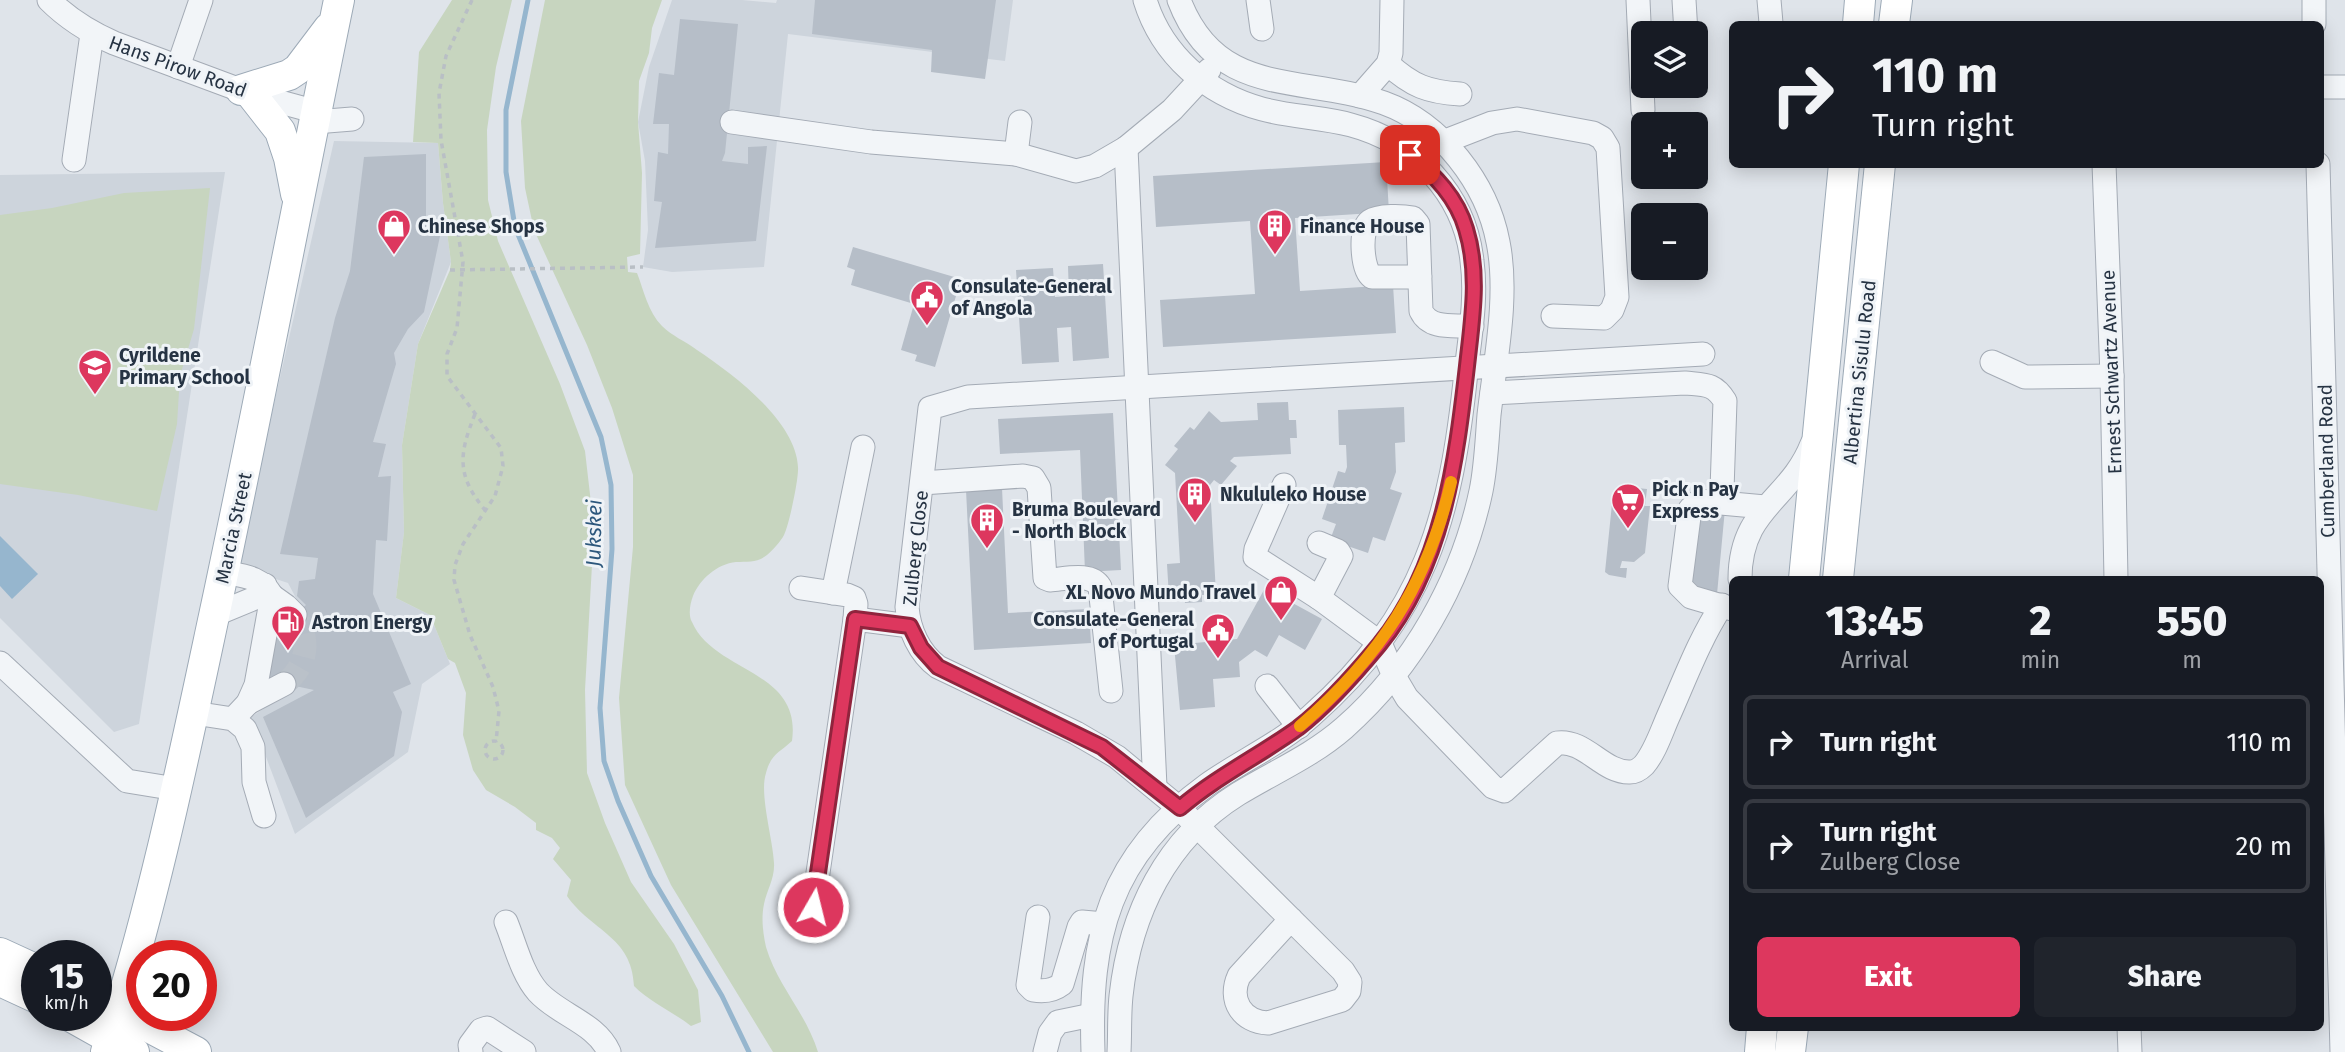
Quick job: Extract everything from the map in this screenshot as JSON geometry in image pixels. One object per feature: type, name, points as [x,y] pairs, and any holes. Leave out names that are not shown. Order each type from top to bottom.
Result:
[{"type":"main road","points":[[1858,21],[1860,0]]},
{"type":"main road","points":[[1894,21],[1897,0]]},
{"type":"main road","points":[[299,205],[280,131],[246,92],[298,69],[337,9]]},
{"type":"main road","name":"Marcia Street","points":[[138,940],[194,713],[337,9]]},
{"type":"main road","name":"Albertina Sisulu Road","points":[[1804,576],[1844,168]]},
{"type":"main road","name":"Albertina Sisulu Road","points":[[1838,576],[1880,168]]},
{"type":"main road","points":[[0,953],[21,963]]},
{"type":"main road","name":"Marcia Street","points":[[113,1030],[126,983]]},
{"type":"main road","points":[[3,988],[21,993]]},
{"type":"main road","points":[[113,1030],[185,1045]]},
{"type":"main road","points":[[170,1031],[185,1045]]},
{"type":"main road","points":[[1760,1052],[1762,1031]]},
{"type":"main road","points":[[1790,1052],[1793,1031]]},
{"type":"street","name":"Hans Pirow Road","points":[[49,0],[92,34],[316,117],[352,120]]},
{"type":"street","points":[[178,67],[201,0]]},
{"type":"street","points":[[1093,1052],[1094,974],[1104,924],[1108,909],[1134,857],[1156,829],[1209,784],[1299,727],[1350,679],[1381,643],[1411,595],[1437,532],[1452,475],[1472,326],[1474,277],[1466,228],[1458,207],[1447,191],[1421,163],[1399,146],[1349,124],[1263,110],[1233,99],[1201,80],[1185,65],[1162,37],[1145,0]]},
{"type":"street","points":[[1119,1052],[1121,997],[1135,926],[1152,888],[1177,845],[1196,825],[1240,793],[1322,745],[1344,727],[1394,676],[1429,624],[1454,574],[1473,523],[1482,488],[1495,367],[1502,265],[1488,205],[1473,178],[1443,142],[1400,111],[1360,96],[1265,80],[1241,70],[1205,44],[1192,27],[1179,0]]},
{"type":"street","points":[[1258,0],[1262,29]]},
{"type":"street","points":[[1360,96],[1388,64],[1391,53],[1392,0]]},
{"type":"street","points":[[1638,0],[1643,110]]},
{"type":"street","points":[[1684,0],[1685,21]]},
{"type":"street","points":[[1769,0],[1771,21]]},
{"type":"street","points":[[2314,0],[2314,21]]},
{"type":"street","points":[[74,160],[92,34]]},
{"type":"street","points":[[732,122],[871,142],[1016,154],[1076,171],[1095,166],[1126,148],[1172,110],[1201,80],[1219,56]]},
{"type":"street","points":[[1388,64],[1417,86],[1436,92],[1460,94]]},
{"type":"street","points":[[2324,87],[2345,87]]},
{"type":"street","points":[[1443,142],[1492,123],[1517,118],[1593,133],[1602,138],[1608,148],[1617,298],[1612,310],[1604,318],[1553,316]]},
{"type":"street","points":[[1016,154],[1020,122]]},
{"type":"street","points":[[1126,148],[1155,787]]},
{"type":"street","name":"Ernest Schwartz Avenue","points":[[2104,168],[2116,576]]},
{"type":"street","name":"Cumberland Road","points":[[2318,168],[2330,950],[2342,1052]]},
{"type":"street","points":[[1419,277],[1421,311],[1429,322],[1472,326]]},
{"type":"street","points":[[1136,386],[1703,354]]},
{"type":"street","points":[[1992,362],[2025,377],[2112,376]]},
{"type":"street","points":[[1492,393],[1685,383],[1718,389],[1725,401],[1722,490]]},
{"type":"street","name":"Zulberg Close","points":[[1136,386],[968,397],[930,408],[908,596],[910,626],[921,648],[938,667],[1102,747],[1155,787],[1180,808],[1196,825],[1291,919],[1343,971],[1350,982],[1349,991],[1342,1000],[1268,1023],[1257,1023],[1247,1019],[1234,988],[1239,976],[1291,919]]},
{"type":"street","points":[[1462,414],[1489,417]]},
{"type":"street","points":[[1741,576],[1743,548],[1756,519],[1803,466],[1819,428]]},
{"type":"street","points":[[832,593],[863,447]]},
{"type":"street","points":[[922,483],[1023,476],[1033,478],[1039,488],[1045,578],[1089,578],[1096,581],[1100,587],[1111,691]]},
{"type":"street","points":[[1284,485],[1254,554],[1260,561],[1319,597],[1381,643],[1394,676],[1418,713],[1496,790],[1504,791],[1560,742],[1575,745],[1617,770],[1634,772],[1643,767],[1650,757],[1705,633],[1727,607],[1691,597],[1680,586],[1690,509],[1699,502],[1765,507]]},
{"type":"street","points":[[1319,543],[1341,555],[1319,597]]},
{"type":"street","points":[[224,572],[250,577],[295,615]]},
{"type":"street","points":[[801,588],[854,598],[856,604],[813,907]]},
{"type":"street","points":[[214,615],[268,591]]},
{"type":"street","points":[[264,816],[254,782],[253,747],[241,711],[256,685],[268,591]]},
{"type":"street","points":[[855,619],[910,626]]},
{"type":"street","points":[[0,663],[127,781],[176,789]]},
{"type":"street","points":[[194,713],[241,711],[285,684]]},
{"type":"street","points":[[1267,686],[1299,727]]},
{"type":"street","points":[[1038,916],[1028,985],[1032,990],[1038,991],[1054,990],[1062,984],[1082,922],[1104,924]]},
{"type":"street","points":[[506,922],[526,973],[536,989],[601,1038],[610,1052]]},
{"type":"street","points":[[1045,1052],[1050,1032],[1058,1022],[1092,1015]]},
{"type":"street","points":[[471,1052],[470,1045],[481,1030],[487,1028],[524,1052]]},
{"type":"street","points":[[2129,1031],[2130,1052]]},
{"type":"path","points":[[472,0],[446,56],[439,93],[441,140],[463,262],[457,328],[447,354],[447,376],[502,449],[500,483],[463,544],[455,565],[454,580],[470,635],[493,687],[499,710],[496,742]]},
{"type":"path","points":[[450,270],[643,267]]},
{"type":"path","points":[[475,414],[461,457],[466,479],[475,498],[485,510]]},
{"type":"path","points":[[496,742],[502,747],[502,752],[499,757],[492,759],[485,750],[488,744],[496,742]]},
{"type":"shaded area","points":[[672,0],[776,3],[777,0],[1013,0],[1005,61],[788,34],[764,267],[672,272],[643,267],[648,230],[645,161],[638,122],[649,67]]},
{"type":"shaded area","points":[[334,141],[438,143],[451,262],[418,344],[402,445],[404,532],[396,598],[430,615],[450,664],[422,684],[408,752],[295,834],[251,717],[331,664],[288,583],[237,566]]},
{"type":"shaded area","name":"Cyrildene Primary School","points":[[225,172],[139,724],[114,732],[0,618],[0,175]]},
{"type":"green space","points":[[452,0],[512,0],[496,67],[487,130],[488,200],[498,241],[560,384],[585,451],[594,529],[585,690],[587,773],[631,882],[674,944],[698,990],[701,1022],[691,1026],[634,986],[632,969],[618,945],[567,896],[571,880],[553,859],[560,848],[552,838],[536,830],[536,823],[515,807],[486,790],[473,770],[463,735],[466,693],[455,663],[448,659],[430,615],[396,598],[404,532],[402,445],[418,344],[451,262],[438,143],[413,142],[419,52]]},
{"type":"green space","points":[[545,0],[662,0],[639,81],[638,122],[642,173],[640,254],[627,257],[628,272],[637,273],[650,308],[662,326],[744,385],[775,416],[795,450],[797,481],[783,537],[763,558],[729,563],[710,573],[693,596],[690,613],[692,622],[703,639],[718,652],[771,685],[784,699],[791,717],[792,741],[773,758],[764,782],[774,868],[764,904],[763,925],[771,961],[806,1024],[818,1052],[773,1052],[671,885],[625,785],[619,698],[633,547],[633,475],[612,408],[587,345],[534,230],[525,188],[521,121]]},
{"type":"green space","points":[[210,188],[194,329],[180,376],[177,424],[157,511],[78,495],[0,484],[0,215],[52,208],[124,193]]},
{"type":"water","points":[[0,536],[38,574],[12,599],[0,586]]},
{"type":"building","points":[[815,0],[996,0],[985,79],[931,72],[932,50],[812,34]]},
{"type":"building","points":[[680,19],[738,24],[722,161],[748,164],[748,147],[767,146],[756,241],[655,248],[662,202],[654,201],[658,152],[668,154],[669,124],[653,124],[659,73],[674,75]]},
{"type":"building","points":[[426,154],[426,234],[440,236],[424,312],[408,329],[394,353],[396,364],[373,442],[386,444],[378,477],[391,476],[387,541],[376,540],[373,594],[411,684],[393,692],[402,712],[394,756],[306,818],[263,717],[314,690],[262,679],[275,618],[290,619],[306,605],[297,596],[299,581],[315,579],[318,558],[280,554],[335,318],[350,271],[364,157]]},
{"type":"building","name":"Finance House","points":[[1386,162],[1389,212],[1295,218],[1300,291],[1393,285],[1396,333],[1163,347],[1160,300],[1255,294],[1250,221],[1156,227],[1153,176]]},
{"type":"building","name":"Consulate-General of Angola","points":[[853,247],[961,279],[935,367],[915,361],[917,355],[901,350],[914,304],[851,285],[855,270],[847,267]]},
{"type":"building","points":[[1103,264],[1109,358],[1073,361],[1071,327],[1057,328],[1059,362],[1022,364],[1016,270],[1053,268],[1055,297],[1069,296],[1068,266]]},
{"type":"building","name":"Nkululeko House","points":[[1288,402],[1289,420],[1296,420],[1297,438],[1290,438],[1291,454],[1234,457],[1230,461],[1237,466],[1221,485],[1214,480],[1210,485],[1216,594],[1202,595],[1202,602],[1185,603],[1184,596],[1169,597],[1167,564],[1180,563],[1175,473],[1165,465],[1178,449],[1174,446],[1190,427],[1194,430],[1209,411],[1221,422],[1258,420],[1257,403]]},
{"type":"building","points":[[1404,407],[1405,442],[1395,443],[1396,472],[1390,489],[1402,493],[1385,541],[1373,537],[1368,553],[1330,540],[1336,524],[1322,519],[1338,471],[1345,473],[1347,467],[1346,445],[1339,445],[1338,410]]},
{"type":"building","points":[[1113,413],[1121,570],[1085,572],[1080,450],[1000,454],[998,419]]},
{"type":"building","name":"Pick n Pay Express","points":[[1627,487],[1647,489],[1645,506],[1650,506],[1645,553],[1634,562],[1622,561],[1620,568],[1627,568],[1626,578],[1605,572],[1613,494],[1626,496]]},
{"type":"building","name":"Bruma Boulevard - North Block","points":[[1002,488],[1008,613],[1089,609],[1091,643],[974,650],[966,490]]},
{"type":"building","points":[[1698,507],[1725,509],[1717,594],[1690,592]]},
{"type":"building","points":[[1265,588],[1322,619],[1305,650],[1279,635],[1267,657],[1255,650],[1239,662],[1240,677],[1213,679],[1215,707],[1180,710],[1174,645],[1237,639]]},
{"type":"waterway","name":"Jukskei","points":[[528,0],[506,110],[506,172],[515,227],[601,437],[611,485],[612,549],[600,708],[604,761],[618,801],[651,876],[722,996],[749,1052]]},
{"type":"tunnel","points":[[284,684],[298,669],[304,652],[303,634],[295,615]]},
{"type":"slow traffic","points":[[1300,726],[1350,679],[1390,630],[1411,595],[1429,555],[1451,482]]},
{"type":"place","name":"Chinese Shops","points":[[394,256]]},
{"type":"place","name":"Finance House","points":[[1275,256]]},
{"type":"place","name":"Consulate-General of Angola","points":[[927,327]]},
{"type":"place","name":"Cyrildene Primary School","points":[[95,396]]},
{"type":"place","name":"Nkululeko House","points":[[1195,524]]},
{"type":"place","name":"Pick n Pay Express","points":[[1628,530]]},
{"type":"place","name":"Bruma Boulevard - North Block","points":[[987,550]]},
{"type":"place","name":"XL Novo Mundo Travel","points":[[1281,622]]},
{"type":"place","name":"Astron Energy","points":[[288,652]]},
{"type":"place","name":"Consulate-General of Portugal","points":[[1218,660]]},
{"type":"route","points":[[813,907],[855,619],[910,626],[921,648],[938,667],[1102,747],[1180,808],[1209,784],[1299,727],[1350,679],[1381,643],[1411,595],[1444,512],[1462,414],[1475,299],[1471,247],[1458,207],[1443,186],[1410,155]]}]
